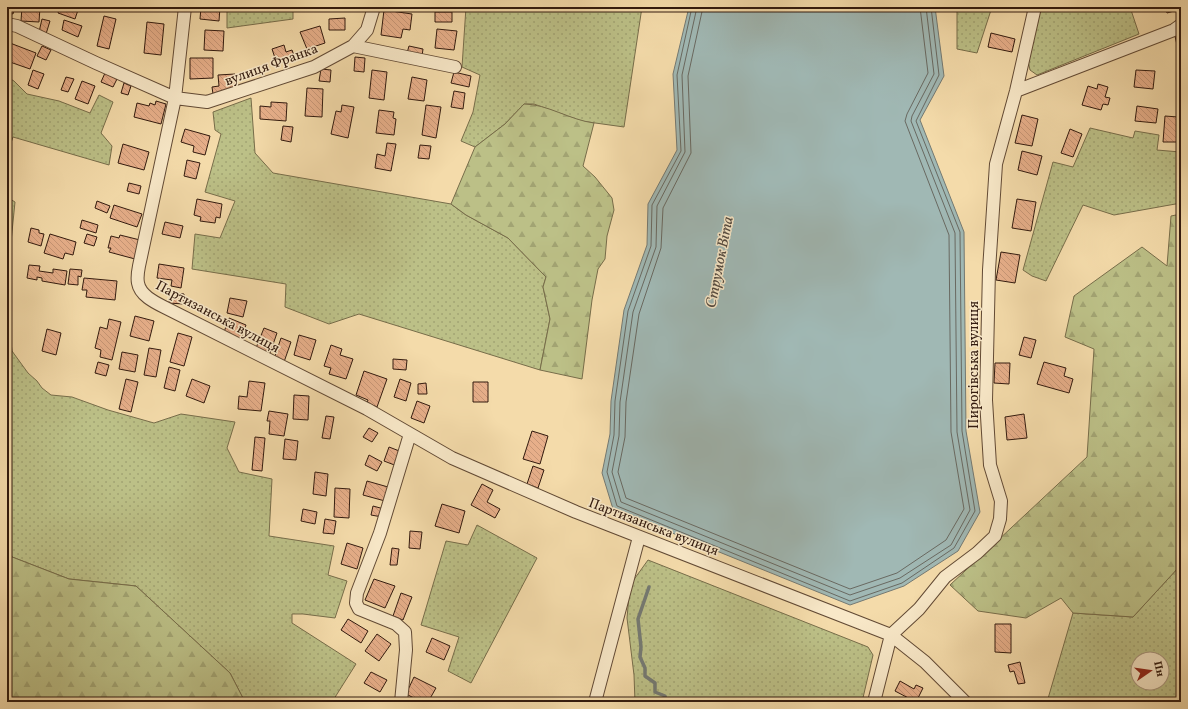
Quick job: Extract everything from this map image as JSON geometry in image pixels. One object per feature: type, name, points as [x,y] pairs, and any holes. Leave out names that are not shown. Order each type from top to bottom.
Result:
[{"type":"street","name":"Партизанська вулиця","points":[[185,7],[175,98],[139,266],[138,283],[142,292],[164,307],[367,409],[452,458],[576,512],[891,635],[925,662],[966,702]]},
{"type":"street","name":"вулиця Франка","points":[[7,24],[17,26],[96,64],[175,98],[208,102],[314,67],[353,46],[367,30],[374,7]]},
{"type":"street","name":"Пирогівська вулиця","points":[[891,635],[919,609],[945,577],[977,553],[995,536],[1000,519],[1001,501],[990,465],[986,400],[989,278],[996,164],[1016,91],[1035,7]]},
{"type":"street","points":[[1016,91],[1174,30],[1181,25]]},
{"type":"street","points":[[353,46],[455,67]]},
{"type":"street","points":[[401,702],[406,650],[405,632],[396,624],[359,609],[356,603],[357,593],[380,532],[410,434]]},
{"type":"street","points":[[595,702],[639,536]]},
{"type":"street","points":[[874,702],[891,635]]},
{"type":"green space","points":[[227,7],[293,7],[293,19],[227,28]]},
{"type":"green space","points":[[466,7],[642,7],[624,127],[581,121],[534,104],[524,104],[505,124],[475,147],[461,141],[473,112],[480,75],[462,67]]},
{"type":"green space","points":[[957,7],[992,7],[977,53],[957,49]]},
{"type":"green space","points":[[1084,7],[1130,7],[1139,34],[1037,75],[1030,70],[1027,56],[1039,10]]},
{"type":"green space","points":[[7,77],[14,81],[27,94],[59,101],[90,113],[99,95],[113,102],[101,133],[112,146],[109,165],[13,137],[7,155]]},
{"type":"green space","points":[[251,98],[255,153],[273,173],[451,204],[466,215],[508,238],[546,277],[543,287],[550,319],[540,370],[359,314],[329,324],[285,307],[286,284],[192,269],[195,234],[220,238],[235,201],[205,192],[221,134],[215,130],[213,112]]},
{"type":"green space","points":[[524,104],[550,109],[576,119],[594,123],[583,166],[595,177],[612,198],[614,210],[607,236],[605,259],[598,269],[592,300],[582,379],[540,370],[550,319],[543,287],[546,277],[508,238],[466,215],[451,204],[475,147],[505,124]]},
{"type":"green space","points":[[1090,128],[1133,138],[1135,131],[1159,135],[1157,150],[1180,152],[1181,148],[1181,203],[1114,215],[1083,205],[1046,281],[1032,276],[1023,270],[1053,162],[1073,167]]},
{"type":"green space","points":[[7,197],[15,202],[9,262],[10,334],[12,351],[28,373],[42,388],[51,395],[72,397],[108,410],[154,423],[181,414],[235,422],[227,448],[239,472],[272,479],[269,536],[334,546],[328,575],[347,581],[335,618],[292,614],[292,623],[356,664],[332,702],[245,702],[230,673],[136,586],[69,579],[7,555]]},
{"type":"green space","points":[[1181,214],[1181,563],[1133,617],[1073,613],[1061,598],[1026,618],[978,611],[950,585],[1087,457],[1094,349],[1065,337],[1074,296],[1142,247],[1167,266],[1171,216]]},
{"type":"green space","points":[[477,525],[537,558],[471,683],[448,671],[459,637],[421,625],[446,541],[468,545]]},
{"type":"green space","points":[[7,555],[69,579],[136,586],[230,673],[245,702],[7,702]]},
{"type":"green space","points":[[648,560],[868,647],[873,655],[862,702],[635,702],[634,675],[627,618],[630,585]]},
{"type":"green space","points":[[1181,563],[1181,702],[1047,702],[1073,613],[1133,617]]},
{"type":"water","points":[[689,7],[935,7],[944,76],[920,120],[964,232],[966,431],[980,512],[958,551],[904,586],[850,605],[613,509],[602,473],[610,434],[611,401],[624,310],[647,245],[648,204],[677,150],[673,74]]},
{"type":"building","points":[[7,7],[15,7],[13,14],[7,12]]},
{"type":"building","points":[[22,7],[40,7],[39,22],[21,21]]},
{"type":"building","points":[[60,7],[79,7],[75,19],[58,13]]},
{"type":"building","points":[[201,7],[220,7],[219,21],[200,19]]},
{"type":"building","points":[[391,7],[406,7],[405,11],[390,9]]},
{"type":"building","points":[[1165,7],[1181,7],[1181,9],[1167,13]]},
{"type":"building","points":[[384,10],[412,14],[410,30],[403,29],[401,38],[381,35]]},
{"type":"building","points":[[435,12],[452,12],[452,22],[435,22]]},
{"type":"building","points":[[104,16],[116,19],[109,49],[97,46]]},
{"type":"building","points":[[345,18],[345,30],[329,30],[329,19]]},
{"type":"building","points":[[42,19],[50,21],[46,34],[39,32]]},
{"type":"building","points":[[64,20],[82,26],[78,37],[62,30]]},
{"type":"building","points":[[147,22],[164,24],[161,55],[144,53]]},
{"type":"building","points":[[320,26],[325,43],[307,49],[300,32]]},
{"type":"building","points":[[437,29],[457,31],[454,50],[435,48]]},
{"type":"building","points":[[205,30],[224,31],[223,51],[204,50]]},
{"type":"building","points":[[991,33],[1015,39],[1012,52],[988,47]]},
{"type":"building","points":[[1181,34],[1181,59],[1180,59],[1175,36]]},
{"type":"building","points":[[10,43],[36,53],[30,69],[7,61],[7,51]]},
{"type":"building","points":[[284,45],[286,52],[292,50],[295,58],[277,64],[272,49]]},
{"type":"building","points":[[42,46],[51,50],[46,60],[37,56]]},
{"type":"building","points":[[409,46],[423,49],[422,56],[407,53]]},
{"type":"building","points":[[355,57],[365,58],[364,72],[354,71]]},
{"type":"building","points":[[190,58],[213,58],[213,78],[190,79]]},
{"type":"building","points":[[321,69],[331,70],[330,82],[319,81]]},
{"type":"building","points":[[33,70],[44,74],[38,89],[28,85]]},
{"type":"building","points":[[372,70],[387,72],[384,100],[369,98]]},
{"type":"building","points":[[1136,70],[1155,71],[1153,89],[1134,87]]},
{"type":"building","points":[[454,72],[471,76],[469,87],[451,83]]},
{"type":"building","points":[[105,73],[117,79],[113,87],[101,82]]},
{"type":"building","points":[[235,74],[237,88],[224,90],[224,93],[213,94],[212,87],[219,86],[218,75]]},
{"type":"building","points":[[66,77],[74,79],[68,92],[61,90]]},
{"type":"building","points":[[412,77],[427,80],[424,101],[408,99]]},
{"type":"building","points":[[82,81],[95,86],[88,104],[75,99]]},
{"type":"building","points":[[124,83],[131,86],[128,95],[121,93]]},
{"type":"building","points":[[1098,84],[1108,87],[1105,97],[1110,98],[1108,105],[1103,104],[1101,110],[1082,105],[1088,86],[1097,89]]},
{"type":"building","points":[[307,88],[323,89],[322,117],[305,116]]},
{"type":"building","points":[[454,91],[465,93],[463,109],[451,107]]},
{"type":"building","points":[[156,101],[166,104],[161,124],[134,117],[137,103],[149,106],[150,103],[155,105]]},
{"type":"building","points":[[271,102],[287,103],[286,121],[260,119],[260,106],[271,107]]},
{"type":"building","points":[[342,105],[354,107],[348,138],[331,134],[336,111],[341,112]]},
{"type":"building","points":[[426,105],[441,107],[436,138],[422,135]]},
{"type":"building","points":[[1137,106],[1158,109],[1156,123],[1135,121]]},
{"type":"building","points":[[379,110],[394,112],[393,118],[396,119],[394,135],[376,133]]},
{"type":"building","points":[[1022,115],[1038,119],[1032,146],[1015,143]]},
{"type":"building","points":[[1165,116],[1178,117],[1177,142],[1163,142]]},
{"type":"building","points":[[283,126],[293,127],[291,142],[281,140]]},
{"type":"building","points":[[185,129],[210,136],[205,155],[193,152],[194,146],[181,142]]},
{"type":"building","points":[[1070,129],[1082,134],[1073,157],[1061,153]]},
{"type":"building","points":[[387,143],[396,144],[391,171],[375,168],[377,154],[385,156]]},
{"type":"building","points":[[123,144],[149,152],[144,170],[118,163]]},
{"type":"building","points":[[420,145],[431,146],[429,159],[418,158]]},
{"type":"building","points":[[1022,151],[1042,156],[1037,175],[1018,170]]},
{"type":"building","points":[[187,160],[200,163],[196,179],[184,176]]},
{"type":"building","points":[[129,183],[141,186],[139,194],[127,191]]},
{"type":"building","points":[[197,199],[222,204],[220,218],[216,217],[215,223],[200,221],[201,217],[194,215]]},
{"type":"building","points":[[1017,199],[1036,202],[1031,231],[1012,228]]},
{"type":"building","points":[[97,201],[110,206],[107,213],[95,208]]},
{"type":"building","points":[[114,205],[142,214],[137,227],[110,218]]},
{"type":"building","points":[[82,220],[98,225],[96,233],[80,228]]},
{"type":"building","points":[[165,222],[183,226],[180,238],[162,234]]},
{"type":"building","points":[[31,228],[39,230],[39,233],[44,234],[41,246],[28,242]]},
{"type":"building","points":[[50,234],[76,242],[73,255],[65,253],[63,259],[44,253]]},
{"type":"building","points":[[87,234],[97,237],[94,246],[84,243]]},
{"type":"building","points":[[120,235],[140,240],[135,259],[109,252],[111,248],[108,248],[111,236],[119,238]]},
{"type":"building","points":[[1001,252],[1020,255],[1015,283],[996,280]]},
{"type":"building","points":[[159,264],[184,268],[181,288],[171,286],[172,280],[157,278]]},
{"type":"building","points":[[29,265],[40,266],[39,271],[53,273],[53,269],[67,271],[65,285],[42,281],[42,278],[37,277],[37,280],[27,278]]},
{"type":"building","points":[[70,269],[82,270],[81,277],[78,276],[78,285],[68,284]]},
{"type":"building","points":[[84,278],[117,281],[115,300],[86,297],[87,290],[82,290]]},
{"type":"building","points":[[170,292],[184,294],[183,304],[169,303]]},
{"type":"building","points":[[230,298],[247,301],[243,317],[227,313]]},
{"type":"building","points":[[135,316],[154,321],[149,341],[130,336]]},
{"type":"building","points":[[229,318],[246,325],[240,341],[223,335]]},
{"type":"building","points":[[109,319],[121,322],[112,360],[100,357],[101,350],[95,348],[100,327],[107,329]]},
{"type":"building","points":[[264,328],[277,333],[270,353],[256,348]]},
{"type":"building","points":[[47,329],[61,333],[56,355],[42,351]]},
{"type":"building","points":[[178,333],[192,337],[184,366],[170,362]]},
{"type":"building","points":[[299,335],[316,340],[310,360],[294,355]]},
{"type":"building","points":[[1024,337],[1036,340],[1031,358],[1019,355]]},
{"type":"building","points":[[281,338],[291,342],[284,362],[274,359]]},
{"type":"building","points":[[331,345],[342,349],[340,355],[353,359],[346,379],[329,374],[331,368],[324,366]]},
{"type":"building","points":[[149,348],[161,350],[156,377],[144,375]]},
{"type":"building","points":[[122,352],[138,355],[135,372],[119,369]]},
{"type":"building","points":[[393,359],[407,360],[406,370],[393,369]]},
{"type":"building","points":[[98,362],[109,365],[106,376],[95,373]]},
{"type":"building","points":[[1044,362],[1066,368],[1064,376],[1073,379],[1069,393],[1037,384]]},
{"type":"building","points":[[995,363],[1010,363],[1009,384],[994,383]]},
{"type":"building","points":[[169,367],[180,370],[175,391],[164,388]]},
{"type":"building","points":[[364,371],[387,379],[377,407],[367,403],[368,400],[356,395]]},
{"type":"building","points":[[126,379],[138,382],[131,412],[119,409]]},
{"type":"building","points":[[192,379],[210,386],[204,403],[186,396]]},
{"type":"building","points":[[400,379],[411,383],[406,401],[394,397]]},
{"type":"building","points":[[249,381],[265,383],[261,411],[238,409],[239,396],[247,397]]},
{"type":"building","points":[[473,382],[488,382],[488,402],[473,402]]},
{"type":"building","points":[[426,383],[427,394],[418,394],[418,384]]},
{"type":"building","points":[[294,395],[309,396],[308,420],[293,419]]},
{"type":"building","points":[[417,401],[430,406],[424,423],[411,418]]},
{"type":"building","points":[[269,411],[288,414],[284,436],[269,434],[270,421],[267,421]]},
{"type":"building","points":[[1024,414],[1027,438],[1007,440],[1005,417]]},
{"type":"building","points":[[326,416],[334,417],[330,439],[322,438]]},
{"type":"building","points":[[369,428],[378,433],[372,442],[363,437]]},
{"type":"building","points":[[532,431],[548,436],[540,464],[523,459]]},
{"type":"building","points":[[255,437],[265,438],[262,471],[252,470]]},
{"type":"building","points":[[285,439],[298,441],[296,460],[283,459]]},
{"type":"building","points":[[389,447],[402,452],[397,466],[384,461]]},
{"type":"building","points":[[369,455],[382,462],[377,471],[365,465]]},
{"type":"building","points":[[533,466],[544,470],[538,488],[527,484]]},
{"type":"building","points":[[315,472],[328,474],[326,496],[313,494]]},
{"type":"building","points":[[367,481],[388,487],[385,501],[363,495]]},
{"type":"building","points":[[482,484],[493,490],[487,502],[500,509],[495,518],[471,505]]},
{"type":"building","points":[[335,488],[350,489],[349,518],[334,517]]},
{"type":"building","points":[[442,504],[465,511],[459,533],[435,526]]},
{"type":"building","points":[[373,506],[384,509],[382,517],[371,515]]},
{"type":"building","points":[[303,509],[317,512],[315,524],[301,521]]},
{"type":"building","points":[[325,519],[336,521],[334,534],[323,533]]},
{"type":"building","points":[[410,531],[422,532],[420,549],[409,548]]},
{"type":"building","points":[[347,543],[363,548],[357,569],[341,564]]},
{"type":"building","points":[[392,548],[399,549],[397,565],[390,565]]},
{"type":"building","points":[[374,579],[395,586],[385,608],[365,600]]},
{"type":"building","points":[[401,593],[412,597],[403,620],[393,616]]},
{"type":"building","points":[[348,619],[368,631],[361,643],[341,630]]},
{"type":"building","points":[[995,624],[1011,624],[1011,653],[995,652]]},
{"type":"building","points":[[377,634],[391,644],[379,661],[365,651]]},
{"type":"building","points":[[432,638],[450,646],[444,660],[426,652]]},
{"type":"building","points":[[1020,662],[1025,683],[1018,684],[1014,671],[1010,672],[1008,665]]},
{"type":"building","points":[[371,672],[387,680],[380,692],[364,683]]},
{"type":"building","points":[[414,677],[436,688],[428,702],[422,702],[406,694]]},
{"type":"building","points":[[900,681],[914,689],[916,685],[923,688],[916,702],[895,691]]},
{"type":"waterway","name":"Струмок Віта","points":[[649,587],[638,619],[641,647],[640,657],[645,668],[645,676],[655,683],[655,692],[665,696],[666,702]]}]
